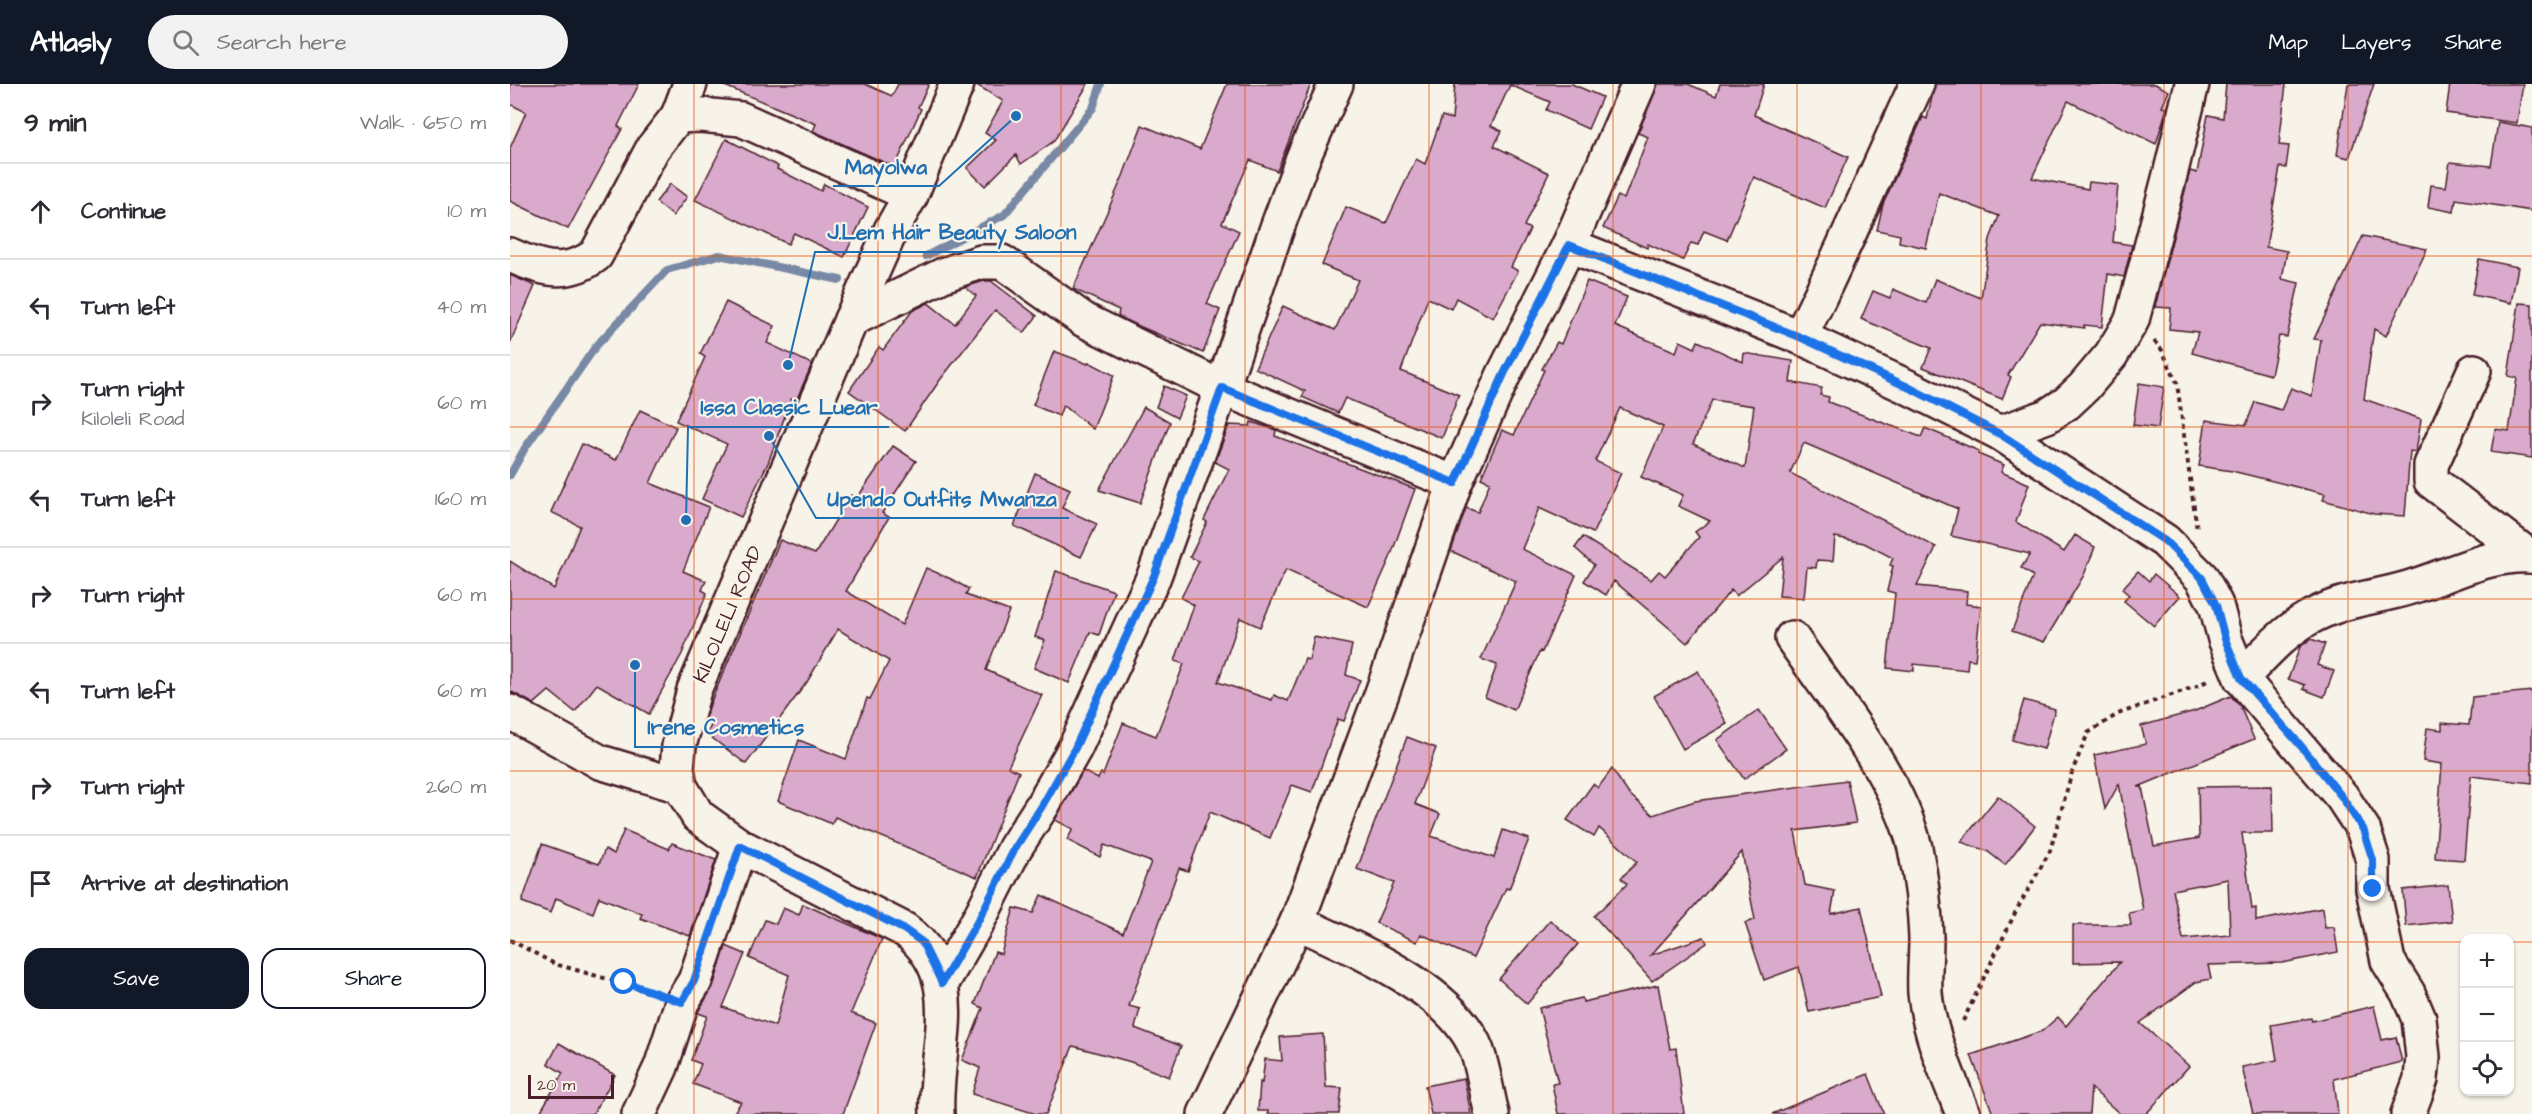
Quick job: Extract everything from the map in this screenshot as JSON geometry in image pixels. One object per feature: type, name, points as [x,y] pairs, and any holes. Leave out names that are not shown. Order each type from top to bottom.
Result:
[{"type":"street","points":[[510,255],[536,266],[552,269],[584,264],[596,255],[653,148],[678,116],[690,84]]},
{"type":"street","name":"KILOLELI ROAD","points":[[937,1114],[945,1016],[942,983],[922,942],[905,930],[740,846],[698,816],[680,786],[677,768],[679,746],[694,690],[851,320],[891,230],[911,195],[957,84]]},
{"type":"street","points":[[942,983],[979,919],[1015,848],[1075,748],[1154,576],[1303,158],[1336,84]]},
{"type":"street","points":[[1205,1114],[1297,922],[1378,704],[1455,483],[1504,374],[1569,245],[1639,84]]},
{"type":"street","points":[[1800,337],[1840,257],[1868,188],[1917,84]]},
{"type":"street","points":[[2000,434],[2047,416],[2067,403],[2111,355],[2132,320],[2169,182],[2192,84]]},
{"type":"street","points":[[678,116],[701,115],[741,119],[911,195]]},
{"type":"street","points":[[1569,245],[1800,337],[1910,388],[2000,434],[2165,541],[2202,578],[2216,605],[2225,639],[2239,671],[2329,780],[2363,829],[2373,860],[2373,889],[2388,961],[2408,993],[2419,1019],[2423,1058],[2421,1079],[2408,1114]]},
{"type":"street","points":[[851,320],[943,275],[981,262],[1002,262],[1084,320],[1222,388],[1455,483]]},
{"type":"street","points":[[2474,371],[2431,465],[2430,481],[2531,556]]},
{"type":"street","points":[[2239,671],[2304,620],[2339,603],[2405,589],[2476,563],[2531,556]]},
{"type":"street","points":[[1792,638],[1875,760],[1905,815],[1922,890],[1926,937],[1925,992],[1931,1029],[1963,1114]]},
{"type":"street","points":[[510,712],[600,762],[680,786]]},
{"type":"street","points":[[639,1114],[661,1067],[682,1002],[694,981],[740,846]]},
{"type":"street","points":[[1297,922],[1368,956],[1424,989],[1455,1015],[1477,1050],[1492,1114]]},
{"type":"path","points":[[2132,320],[2162,350],[2177,383],[2202,578]]},
{"type":"path","points":[[1943,1062],[2016,911],[2050,851],[2072,772],[2088,733],[2118,714],[2239,671]]},
{"type":"path","points":[[510,940],[555,964],[682,1002]]},
{"type":"building","points":[[510,84],[639,84],[618,126],[622,129],[568,229],[510,201],[510,148],[526,112],[510,104]]},
{"type":"building","points":[[720,84],[865,84],[892,96],[898,84],[929,84],[918,107],[921,109],[895,167],[813,131],[816,124]]},
{"type":"building","points":[[975,84],[1088,84],[1054,141],[1021,164],[1016,155],[985,186],[967,168],[996,140],[985,133],[1003,101]]},
{"type":"building","points":[[1227,84],[1311,84],[1277,171],[1250,160],[1222,223],[1239,231],[1207,304],[1220,310],[1203,353],[1118,316],[1119,310],[1073,289],[1123,176],[1142,125],[1200,149]]},
{"type":"building","points":[[1455,84],[1572,84],[1602,97],[1588,129],[1546,110],[1550,102],[1510,85],[1491,126],[1502,131],[1494,146],[1549,173],[1524,226],[1530,229],[1511,267],[1518,271],[1493,318],[1456,298],[1451,309],[1428,298],[1401,371],[1459,395],[1442,438],[1345,398],[1338,413],[1302,397],[1305,391],[1255,368],[1283,306],[1335,330],[1358,280],[1322,265],[1346,207],[1386,223],[1416,159],[1425,164],[1442,116],[1452,119]]},
{"type":"building","points":[[1658,84],[1688,84],[1716,96],[1720,84],[1764,84],[1754,115],[1848,157],[1825,208],[1754,177],[1727,240],[1704,231],[1698,245],[1691,243],[1683,260],[1648,244],[1647,248],[1603,228],[1618,196],[1624,199],[1648,137],[1638,133]]},
{"type":"building","points":[[1935,84],[2155,84],[2169,91],[2162,107],[2167,108],[2156,144],[2068,101],[2032,178],[2088,189],[2089,182],[2118,185],[2113,242],[2132,245],[2124,277],[2108,274],[2102,327],[2084,325],[2084,328],[2040,322],[2008,375],[2011,377],[2002,399],[1923,367],[1931,348],[1861,319],[1873,291],[1890,298],[1893,289],[1926,303],[1935,279],[1981,298],[1990,239],[1999,216],[1939,193],[1926,248],[1899,242],[1900,235],[1877,230],[1883,204],[1923,117],[1927,119]]},
{"type":"building","points":[[2226,84],[2286,84],[2279,145],[2289,146],[2286,168],[2280,167],[2266,247],[2287,251],[2282,279],[2299,283],[2287,337],[2279,336],[2271,375],[2192,353],[2198,332],[2169,329],[2171,308],[2155,307],[2190,171],[2197,173],[2208,115],[2223,118]]},
{"type":"building","points":[[2348,84],[2374,84],[2349,158],[2337,155]]},
{"type":"building","points":[[2450,84],[2523,84],[2517,123],[2446,113]]},
{"type":"building","points":[[2498,122],[2532,128],[2532,211],[2456,199],[2454,212],[2428,207],[2431,185],[2446,187],[2450,162],[2491,166]]},
{"type":"building","points":[[726,139],[778,166],[777,169],[821,191],[824,184],[868,207],[844,257],[794,233],[788,244],[695,200]]},
{"type":"building","points":[[670,184],[687,197],[673,216],[656,202]]},
{"type":"building","points":[[2363,236],[2427,249],[2386,336],[2374,329],[2364,399],[2421,419],[2416,452],[2410,451],[2405,516],[2374,514],[2323,500],[2325,494],[2232,471],[2199,466],[2206,420],[2246,425],[2255,402],[2281,410],[2291,388],[2312,396],[2321,340],[2314,339]]},
{"type":"building","points":[[2479,259],[2518,267],[2511,303],[2472,295]]},
{"type":"building","points":[[510,275],[535,286],[510,343]]},
{"type":"building","points":[[991,281],[1037,316],[1024,333],[995,310],[940,380],[905,431],[849,391],[879,347],[883,350],[912,311],[928,303],[955,324],[976,296],[965,287]]},
{"type":"building","points":[[1587,281],[1627,297],[1615,326],[1676,352],[1680,341],[1695,348],[1698,341],[1743,362],[1744,353],[1793,361],[1790,382],[1822,388],[1820,395],[1829,397],[1828,402],[1921,437],[1925,428],[1979,451],[1978,454],[2004,465],[2001,472],[2029,484],[2016,522],[2064,552],[2075,535],[2095,547],[2084,575],[2044,642],[2012,631],[2033,576],[2021,568],[2030,554],[1951,536],[1958,509],[1804,443],[1790,473],[1936,547],[1917,586],[1967,591],[1966,604],[1981,606],[1975,660],[1968,659],[1967,670],[1914,664],[1914,671],[1887,668],[1895,593],[1887,591],[1893,558],[1864,543],[1835,537],[1833,561],[1817,560],[1816,568],[1807,567],[1804,598],[1779,596],[1783,557],[1736,596],[1731,590],[1687,643],[1614,581],[1606,595],[1584,581],[1594,565],[1575,548],[1583,537],[1651,580],[1659,571],[1665,576],[1699,537],[1695,532],[1710,521],[1678,506],[1683,495],[1641,477],[1663,427],[1620,408],[1595,461],[1621,473],[1593,533],[1539,508],[1522,549],[1576,575],[1514,710],[1485,697],[1497,665],[1481,659],[1516,581],[1451,551],[1466,508],[1478,512],[1490,482],[1481,478],[1502,430],[1514,435],[1544,370],[1542,369],[1557,342],[1561,344]],"holes":[[[1712,400],[1754,406],[1745,468],[1693,444]]]},
{"type":"building","points":[[726,302],[775,326],[767,343],[812,364],[796,401],[791,399],[768,463],[741,517],[702,499],[727,444],[676,421],[705,357],[700,354]]},
{"type":"building","points":[[2519,303],[2532,304],[2532,458],[2491,452],[2495,429],[2509,431],[2517,378],[2508,376]]},
{"type":"building","points":[[1054,351],[1088,364],[1089,362],[1114,375],[1093,429],[1063,405],[1059,416],[1033,405]]},
{"type":"building","points":[[2139,383],[2164,387],[2158,428],[2133,425]]},
{"type":"building","points":[[1164,386],[1186,396],[1177,418],[1156,407]]},
{"type":"building","points":[[1144,407],[1170,422],[1140,503],[1099,490]]},
{"type":"building","points":[[640,410],[676,427],[650,483],[709,507],[683,571],[706,581],[702,590],[707,593],[682,654],[649,714],[597,684],[575,712],[549,691],[534,704],[510,691],[510,561],[554,589],[580,526],[551,512],[582,444],[616,460]]},
{"type":"building","points":[[1251,422],[1276,430],[1275,436],[1415,489],[1390,558],[1368,607],[1286,570],[1260,627],[1240,618],[1218,682],[1272,700],[1274,695],[1288,701],[1305,659],[1309,660],[1314,637],[1352,645],[1346,675],[1360,680],[1344,721],[1338,719],[1312,792],[1292,785],[1270,838],[1210,812],[1188,871],[1179,868],[1129,1006],[1140,1009],[1135,1028],[1181,1046],[1169,1077],[1131,1062],[1073,1046],[1046,1114],[1036,1114],[972,1094],[980,1068],[962,1060],[983,1008],[975,1004],[995,952],[1001,954],[1014,908],[1033,913],[1041,895],[1123,933],[1151,862],[1104,845],[1100,857],[1067,840],[1073,829],[1055,820],[1083,771],[1098,779],[1101,773],[1103,775],[1123,723],[1156,736],[1184,664],[1175,661],[1194,605],[1181,598],[1199,561],[1190,557],[1207,522],[1204,520],[1229,469],[1215,462],[1229,425],[1250,426]]},
{"type":"building","points":[[893,446],[916,461],[882,513],[889,517],[846,591],[902,625],[926,568],[951,579],[969,589],[966,595],[1009,611],[986,670],[1042,695],[1008,767],[1019,772],[977,877],[835,817],[832,824],[778,801],[799,740],[846,759],[867,698],[870,699],[889,661],[838,629],[807,682],[746,764],[707,734],[713,721],[706,718],[710,704],[780,540],[815,554],[851,495],[857,498]]},
{"type":"building","points":[[1035,473],[1070,489],[1062,508],[1097,524],[1081,557],[1014,526]]},
{"type":"building","points":[[1056,571],[1114,591],[1099,635],[1090,632],[1069,683],[1034,668],[1045,640],[1035,637]]},
{"type":"building","points":[[2138,571],[2149,581],[2154,574],[2180,596],[2154,626],[2124,601],[2129,595],[2122,589]]},
{"type":"building","points":[[2311,639],[2325,644],[2317,665],[2334,671],[2324,697],[2303,689],[2305,685],[2288,679],[2300,647]]},
{"type":"building","points":[[1698,671],[1727,724],[1683,749],[1654,696]]},
{"type":"building","points":[[2532,691],[2532,783],[2471,776],[2464,860],[2435,858],[2442,764],[2423,761],[2427,728],[2442,730],[2442,723],[2469,725],[2472,697]]},
{"type":"building","points":[[2231,696],[2240,706],[2254,739],[2138,787],[2142,787],[2154,846],[2199,838],[2198,787],[2272,786],[2273,833],[2242,833],[2252,909],[2256,908],[2256,921],[2323,908],[2325,928],[2334,927],[2338,952],[2282,963],[2208,965],[2211,979],[2196,982],[2140,1023],[2189,1066],[2146,1114],[2120,1114],[2091,1088],[2089,1114],[1993,1114],[1971,1055],[2042,1031],[2058,1017],[2066,1026],[2120,962],[2073,963],[2073,925],[2131,925],[2129,913],[2143,910],[2119,784],[2105,809],[2094,755],[2146,744],[2141,726],[2195,711]],"holes":[[[2228,879],[2230,935],[2183,939],[2173,890]]]},
{"type":"building","points":[[2024,700],[2055,709],[2044,749],[2012,740]]},
{"type":"building","points":[[1759,710],[1786,749],[1744,779],[1717,740]]},
{"type":"building","points":[[1407,737],[1436,748],[1415,804],[1440,814],[1431,836],[1494,858],[1503,830],[1529,839],[1509,889],[1506,888],[1473,958],[1421,934],[1417,942],[1376,923],[1394,883],[1357,869]]},
{"type":"building","points":[[1612,769],[1628,793],[1653,815],[1695,801],[1847,780],[1856,823],[1795,831],[1805,885],[1835,891],[1831,914],[1861,907],[1881,997],[1809,1012],[1799,967],[1764,980],[1745,923],[1755,920],[1742,852],[1651,955],[1704,937],[1707,943],[1652,981],[1594,916],[1627,884],[1621,878],[1637,862],[1599,828],[1594,837],[1567,820],[1593,784],[1598,788]]},
{"type":"building","points":[[1998,796],[2035,826],[2005,865],[1987,851],[1961,842]]},
{"type":"building","points":[[624,830],[669,849],[672,843],[716,860],[690,936],[640,918],[642,914],[599,897],[593,913],[556,898],[551,913],[522,902],[542,844],[599,864],[605,849],[614,854]]},
{"type":"building","points":[[2448,885],[2452,921],[2406,926],[2403,890]]},
{"type":"building","points":[[803,904],[882,939],[851,1013],[876,1023],[843,1114],[733,1114],[741,1102],[693,1084],[701,1064],[691,1060],[707,1016],[698,1013],[699,1010],[713,987],[726,946],[745,954],[723,1007],[775,1026],[789,975],[749,958],[765,920],[776,924],[783,908],[799,915]]},
{"type":"building","points":[[1550,920],[1578,944],[1527,1004],[1499,979]]},
{"type":"building","points":[[1658,985],[1670,1049],[1676,1048],[1684,1114],[1558,1114],[1552,1084],[1558,1083],[1539,1008],[1582,998],[1583,1002]]},
{"type":"building","points":[[2374,1006],[2382,1040],[2396,1037],[2402,1062],[2334,1079],[2338,1114],[2253,1114],[2242,1067],[2277,1060],[2271,1025],[2311,1018],[2312,1021]]},
{"type":"building","points":[[1323,1034],[1326,1087],[1342,1088],[1339,1114],[1268,1114],[1268,1111],[1258,1111],[1260,1082],[1262,1083],[1265,1059],[1282,1061],[1280,1037]]},
{"type":"building","points":[[559,1043],[615,1075],[593,1114],[539,1114],[563,1073],[548,1064]]},
{"type":"building","points":[[1868,1074],[1884,1114],[1772,1114]]},
{"type":"building","points":[[1464,1078],[1471,1114],[1431,1114],[1425,1086]]},
{"type":"waterway","points":[[926,256],[1004,215],[1093,108],[1101,84]]},
{"type":"waterway","points":[[510,475],[525,448],[596,346],[667,270],[719,255],[840,280]]},
{"type":"place","name":"Mayolwa","points":[[1016,116]]},
{"type":"place","name":"J.Lem Hair Beauty Saloon","points":[[788,365]]},
{"type":"place","name":"Upendo Outfits Mwanza","points":[[769,436]]},
{"type":"place","name":"Issa Classic Luear","points":[[686,520]]},
{"type":"place","name":"Irene Cosmetics","points":[[635,665]]},
{"type":"route","points":[[624,982],[682,1002],[694,981],[740,846],[905,930],[922,942],[942,983],[979,919],[1015,848],[1075,748],[1154,576],[1222,388],[1455,483],[1504,374],[1569,245],[1800,337],[1910,388],[2000,434],[2165,541],[2202,578],[2216,605],[2225,639],[2241,678],[2301,746],[2342,797],[2363,829],[2373,860],[2373,889]]}]
